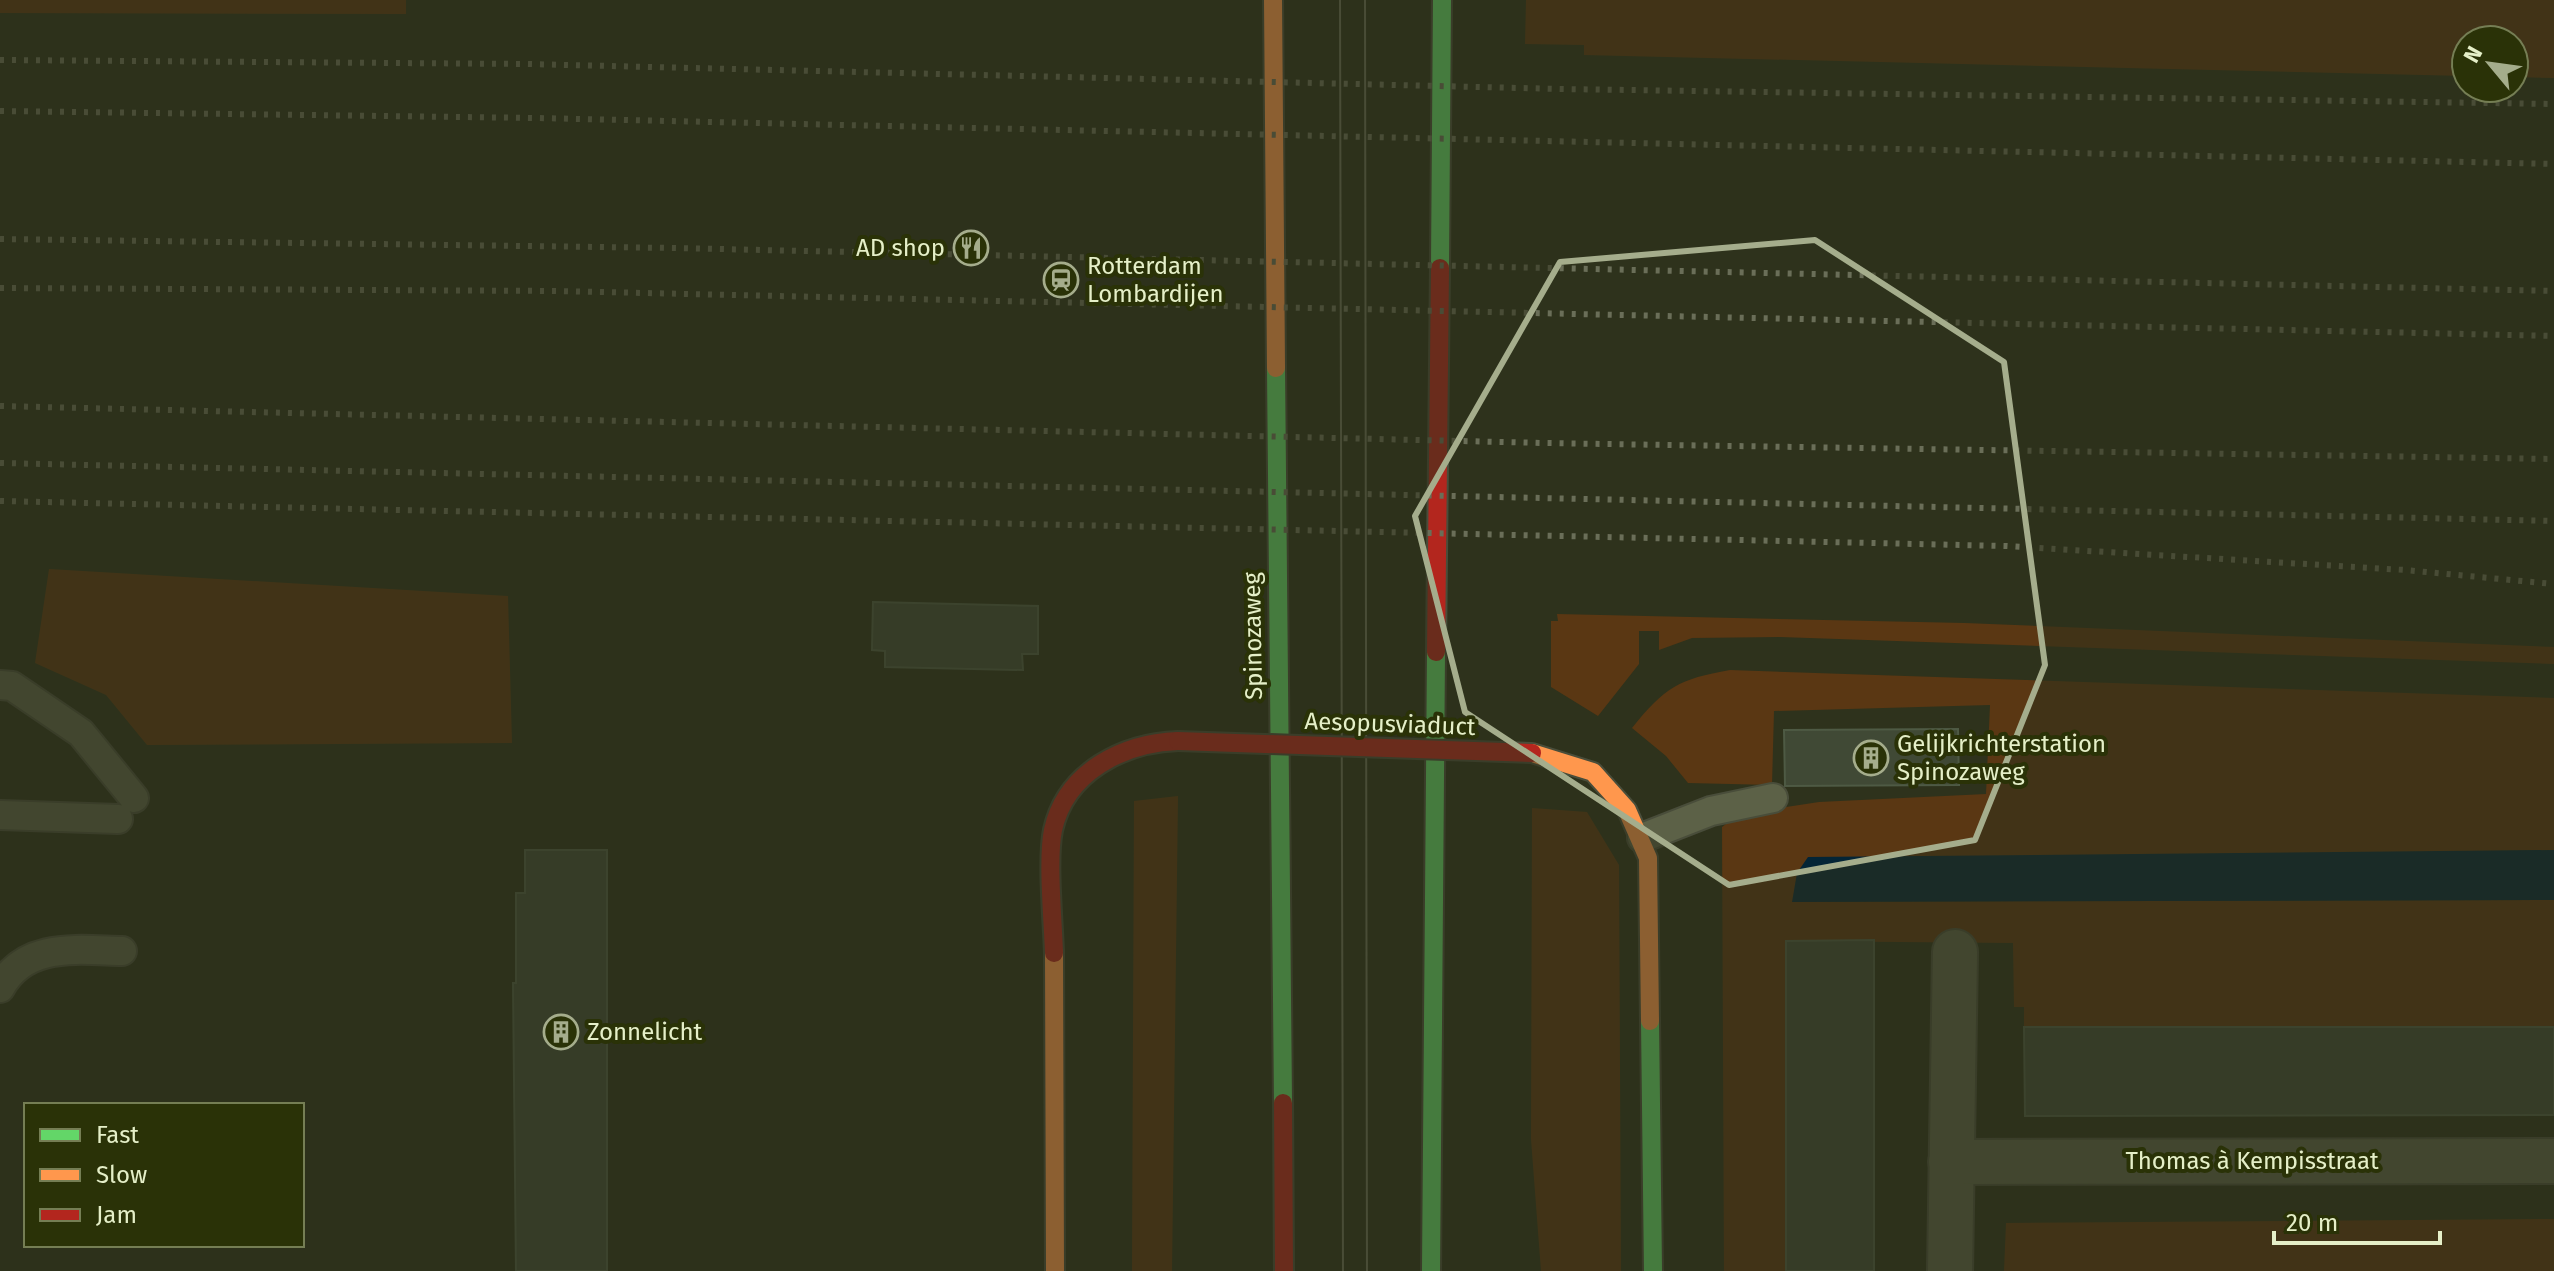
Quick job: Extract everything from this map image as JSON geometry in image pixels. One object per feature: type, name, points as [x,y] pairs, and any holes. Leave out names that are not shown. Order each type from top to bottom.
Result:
[{"type":"main road","name":"Spinozaweg","points":[[1273,0],[1284,1271]]},
{"type":"main road","points":[[1431,1271],[1442,0]]},
{"type":"main road","name":"Aesopusviaduct","points":[[1055,1271],[1053,831],[1059,810],[1094,764],[1134,748],[1178,741],[1532,753],[1593,772],[1620,800],[1642,838],[1648,858],[1653,1271]]},
{"type":"street","points":[[1950,1271],[1955,952]]},
{"type":"street","name":"Thomas à Kempisstraat","points":[[1951,1162],[2554,1161]]},
{"type":"lane","points":[[0,685],[12,686],[81,733],[126,809],[0,815]]},
{"type":"lane","points":[[1642,838],[1711,811],[1773,798]]},
{"type":"lane","points":[[0,988],[19,964],[33,955],[66,950],[122,951]]},
{"type":"highlighted area","points":[[1815,240],[2004,362],[2045,665],[1975,840],[1729,885],[1465,712],[1415,516],[1560,262]]},
{"type":"shaded area","points":[[0,0],[406,0],[406,14],[0,13]]},
{"type":"shaded area","points":[[1526,0],[2554,0],[2554,78],[2530,77],[2530,24],[2450,24],[2450,76],[1584,55],[1584,45],[1525,44]]},
{"type":"shaded area","points":[[49,569],[508,596],[512,743],[147,745],[106,695],[35,663]]},
{"type":"shaded area","points":[[1557,614],[1965,623],[2554,647],[2554,664],[1780,637],[1692,638],[1659,650],[1659,631],[1639,631],[1639,664],[1598,716],[1551,687],[1551,621],[1558,621]]},
{"type":"shaded area","points":[[1730,670],[2554,698],[2554,850],[2413,852],[1792,902],[2554,900],[2554,1027],[2024,1027],[2024,1007],[2014,1007],[2013,943],[1786,941],[1786,1271],[1724,1271],[1722,827],[1739,814],[1819,802],[1986,794],[1990,705],[1774,711],[1772,785],[1688,783],[1666,756],[1632,728],[1654,703],[1674,687],[1698,677]]},
{"type":"shaded area","points":[[1178,796],[1172,1271],[1132,1271],[1134,801]]},
{"type":"shaded area","points":[[1532,808],[1587,812],[1619,865],[1621,1271],[1541,1271],[1531,1139]]},
{"type":"shaded area","points":[[2554,1219],[2554,1271],[2004,1271],[2006,1223]]},
{"type":"water","points":[[2554,850],[2554,900],[1792,902],[1797,873],[1808,857]]},
{"type":"building","points":[[873,602],[1038,606],[1038,654],[1022,654],[1023,670],[885,667],[885,651],[872,650]]},
{"type":"building","name":"Gelijkrichterstation Spinozaweg","points":[[1958,729],[1959,785],[1785,786],[1784,730]]},
{"type":"building","name":"Zonnelicht","points":[[525,850],[607,850],[607,1271],[516,1271],[513,983],[516,983],[516,893],[525,893]]},
{"type":"building","points":[[1874,940],[1874,1271],[1786,1271],[1786,941]]},
{"type":"building","points":[[2024,1027],[2554,1027],[2554,1115],[2025,1116]]},
{"type":"tram line","points":[[1340,0],[1343,1271]]},
{"type":"tram line","points":[[1365,0],[1367,1271]]},
{"type":"railway","points":[[0,60],[527,64],[1562,89],[2554,104]]},
{"type":"railway","points":[[0,111],[537,118],[2554,164]]},
{"type":"railway","points":[[0,239],[675,248],[2554,291]]},
{"type":"railway","points":[[0,288],[556,291],[2554,336]]},
{"type":"railway","points":[[0,406],[1544,443],[2554,459]]},
{"type":"railway","points":[[0,463],[2554,521]]},
{"type":"railway","points":[[0,501],[2006,546],[2405,570],[2554,584]]},
{"type":"traffic: fast","points":[[1440,268],[1442,0]]},
{"type":"traffic: fast","points":[[1276,368],[1283,1103]]},
{"type":"traffic: fast","points":[[1431,1271],[1436,652]]},
{"type":"traffic: fast","points":[[1650,1021],[1653,1271]]},
{"type":"traffic: slow","points":[[1273,0],[1276,368]]},
{"type":"traffic: slow","points":[[1532,753],[1593,772],[1627,810],[1648,858],[1650,1021]]},
{"type":"traffic: slow","points":[[1054,953],[1055,1271]]},
{"type":"traffic: jam","points":[[1436,652],[1440,268]]},
{"type":"traffic: jam","points":[[1054,953],[1050,857],[1053,830],[1070,791],[1084,776],[1118,754],[1138,747],[1178,741]]},
{"type":"traffic: jam","points":[[1178,741],[1532,753]]},
{"type":"traffic: jam","points":[[1283,1103],[1284,1271]]},
{"type":"place","name":"AD shop","points":[[971,248]]},
{"type":"place","name":"Rotterdam Lombardijen","points":[[1061,280]]},
{"type":"place","name":"Gelijkrichterstation Spinozaweg","points":[[1871,758]]},
{"type":"place","name":"Zonnelicht","points":[[561,1032]]}]
